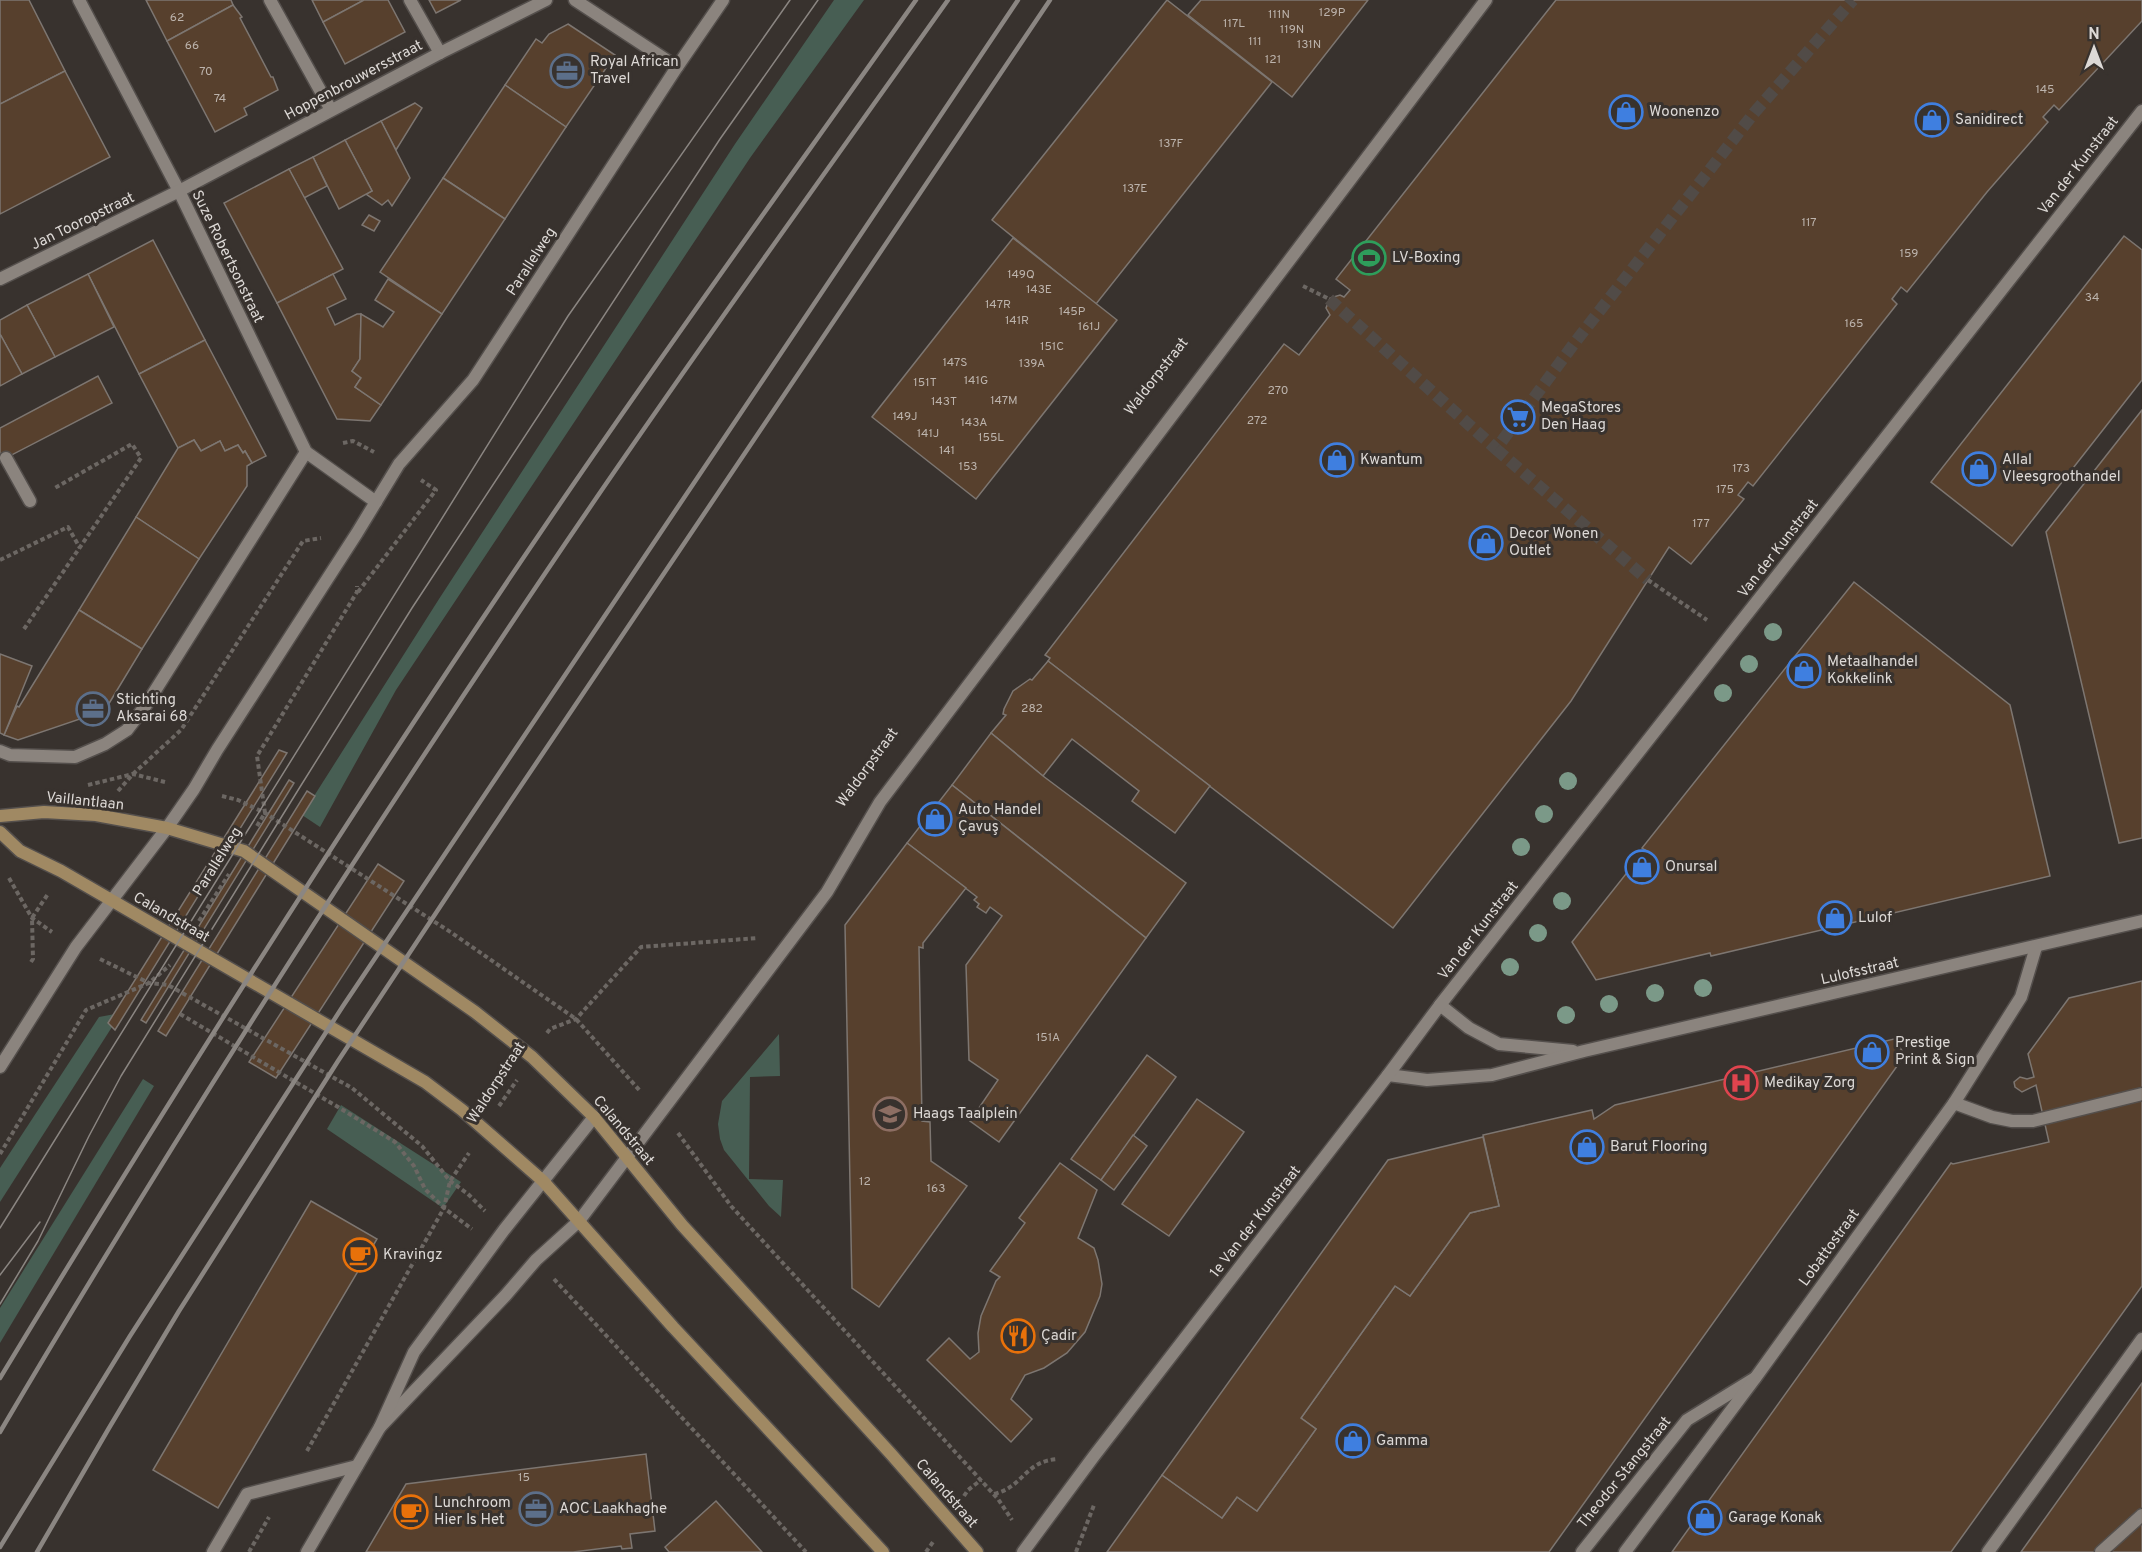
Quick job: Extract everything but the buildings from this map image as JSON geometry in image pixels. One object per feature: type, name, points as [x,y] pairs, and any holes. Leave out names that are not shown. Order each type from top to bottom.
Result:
[{"type":"main road","name":"Vaillantlaan","points":[[0,816],[44,812],[96,815],[167,828]]},
{"type":"main road","name":"Calandstraat","points":[[167,828],[244,851],[476,1012],[532,1057],[594,1117],[682,1225],[977,1552]]},
{"type":"main road","points":[[0,832],[20,851],[62,871],[112,902]]},
{"type":"main road","name":"Calandstraat","points":[[112,902],[425,1082],[483,1130],[543,1181],[659,1311],[883,1552]]},
{"type":"street","name":"Suze Robertsonstraat","points":[[79,0],[179,191],[306,452],[376,502]]},
{"type":"street","points":[[270,0],[331,110]]},
{"type":"street","points":[[410,0],[440,53]]},
{"type":"street","name":"Hoppenbrouwersstraat","points":[[179,191],[440,53],[546,0]]},
{"type":"street","points":[[575,0],[676,67]]},
{"type":"street","name":"Parallelweg","points":[[0,1068],[76,947],[112,902],[194,789],[399,464],[473,380],[676,67],[723,0]]},
{"type":"street","name":"Waldorpstraat","points":[[380,1427],[505,1296],[536,1260],[579,1221],[827,892],[880,802],[1486,0]]},
{"type":"street","name":"Van der Kunstraat","points":[[1440,1005],[2142,111]]},
{"type":"street","name":"Jan Tooropstraat","points":[[0,279],[179,191]]},
{"type":"street","points":[[0,752],[10,755],[75,757],[105,744],[127,730],[146,705],[306,452]]},
{"type":"street","points":[[6,458],[30,501]]},
{"type":"street","name":"Lulofsstraat","points":[[1388,1075],[1427,1080],[1492,1075],[2142,921]]},
{"type":"street","name":"Lobattostraat","points":[[1625,1552],[1756,1377],[1954,1103],[2021,997],[2036,947]]},
{"type":"street","name":"Lulofsstraat","points":[[1440,1005],[1469,1028],[1499,1044],[1584,1052]]},
{"type":"street","name":"1e Van der Kunstraat","points":[[1026,1548],[1440,1005]]},
{"type":"street","points":[[1954,1103],[1992,1117],[2012,1121],[2033,1121],[2142,1094]]},
{"type":"street","name":"Waldorpstraat","points":[[307,1552],[380,1427],[414,1352],[504,1230],[594,1117]]},
{"type":"street","points":[[1988,1552],[2142,1340]]},
{"type":"street","name":"Theodor Stangstraat","points":[[1581,1552],[1687,1420],[1756,1377]]},
{"type":"street","points":[[213,1552],[247,1494],[357,1466]]},
{"type":"street","points":[[2100,1552],[2142,1515]]},
{"type":"path","points":[[24,629],[141,458],[132,444],[30,501]]},
{"type":"path","points":[[0,560],[68,527],[80,548]]},
{"type":"path","points":[[96,815],[133,774],[181,730],[303,541],[357,533]]},
{"type":"path","points":[[265,813],[257,756],[357,592],[357,580]]},
{"type":"path","points":[[1648,580],[1730,636]]},
{"type":"path","points":[[87,785],[133,774],[238,800],[265,813],[452,933],[576,1019],[676,1130],[731,1206],[994,1494],[1026,1548]]},
{"type":"path","name":"Parallelweg","points":[[0,1154],[86,1011],[148,983],[170,965],[244,851],[265,813]]},
{"type":"path","points":[[27,968],[33,959],[32,918],[62,871]]},
{"type":"path","name":"Waldorpstraat","points":[[288,1484],[444,1208],[450,1181],[550,1029],[576,1019],[641,947],[765,938]]},
{"type":"path","points":[[148,983],[168,985],[352,1088],[422,1146],[450,1181],[468,1194],[504,1230]]},
{"type":"path","points":[[180,1014],[395,1142],[414,1166],[425,1189],[444,1208],[493,1245]]},
{"type":"path","points":[[536,1260],[806,1552]]},
{"type":"path","points":[[994,1494],[1017,1483],[1029,1469],[1044,1460],[1094,1456]]},
{"type":"green space","points":[[834,0],[864,0],[750,158],[396,690],[320,827],[302,815],[439,599],[735,144]]},
{"type":"green space","points":[[115,1014],[119,1016],[0,1202],[0,1168],[99,1017]]},
{"type":"green space","points":[[779,1034],[780,1076],[750,1077],[749,1179],[783,1180],[781,1217],[769,1206],[724,1150],[718,1124],[722,1101]]},
{"type":"green space","points":[[143,1079],[154,1086],[0,1343],[0,1308]]},
{"type":"green space","points":[[341,1105],[461,1182],[443,1208],[327,1129]]},
{"type":"tunnel","points":[[1329,299],[1496,449],[1576,341],[1754,113],[1853,0]]},
{"type":"tunnel","points":[[1496,449],[1648,580]]},
{"type":"tram line","points":[[0,1228],[568,316],[790,0]]},
{"type":"tram line","points":[[0,1304],[38,1241],[121,1076],[412,608],[720,139],[818,0]]},
{"type":"tram line","points":[[0,1275],[40,1222]]},
{"type":"railway","points":[[0,1378],[270,943],[409,729],[641,387],[916,0]]},
{"type":"railway","points":[[0,1432],[131,1214],[266,998],[475,678],[645,428],[948,0]]},
{"type":"railway","points":[[0,1547],[130,1336],[343,1006],[1018,0]]},
{"type":"railway","points":[[37,1552],[179,1311],[338,1061],[1050,0]]},
{"type":"place","name":"Royal African Travel","points":[[567,71]]},
{"type":"place","name":"Woonenzo","points":[[1626,112]]},
{"type":"place","name":"Sanidirect","points":[[1932,120]]},
{"type":"place","name":"LV-Boxing","points":[[1369,258]]},
{"type":"place","name":"MegaStores Den Haag","points":[[1518,417]]},
{"type":"place","name":"Kwantum","points":[[1337,460]]},
{"type":"place","name":"Allal Vleesgroothandel","points":[[1979,469]]},
{"type":"place","name":"Decor Wonen Outlet","points":[[1486,543]]},
{"type":"place","name":"Metaalhandel Kokkelink","points":[[1804,671]]},
{"type":"place","name":"Stichting Aksarai 68","points":[[93,709]]},
{"type":"place","name":"Auto Handel Çavuş","points":[[935,819]]},
{"type":"place","name":"Onursal","points":[[1642,867]]},
{"type":"place","name":"Lulof","points":[[1835,918]]},
{"type":"place","name":"Prestige Print & Sign","points":[[1872,1052]]},
{"type":"place","name":"Medikay Zorg","points":[[1741,1083]]},
{"type":"place","name":"Haags Taalplein","points":[[890,1114]]},
{"type":"place","name":"Barut Flooring","points":[[1587,1147]]},
{"type":"place","name":"Kravingz","points":[[360,1255]]},
{"type":"place","name":"Çadir","points":[[1018,1336]]},
{"type":"place","name":"Gamma","points":[[1353,1441]]},
{"type":"place","name":"AOC Laakhaghe","points":[[536,1509]]},
{"type":"place","name":"Lunchroom Hier Is Het","points":[[411,1512]]},
{"type":"place","name":"Garage Konak","points":[[1705,1518]]}]
